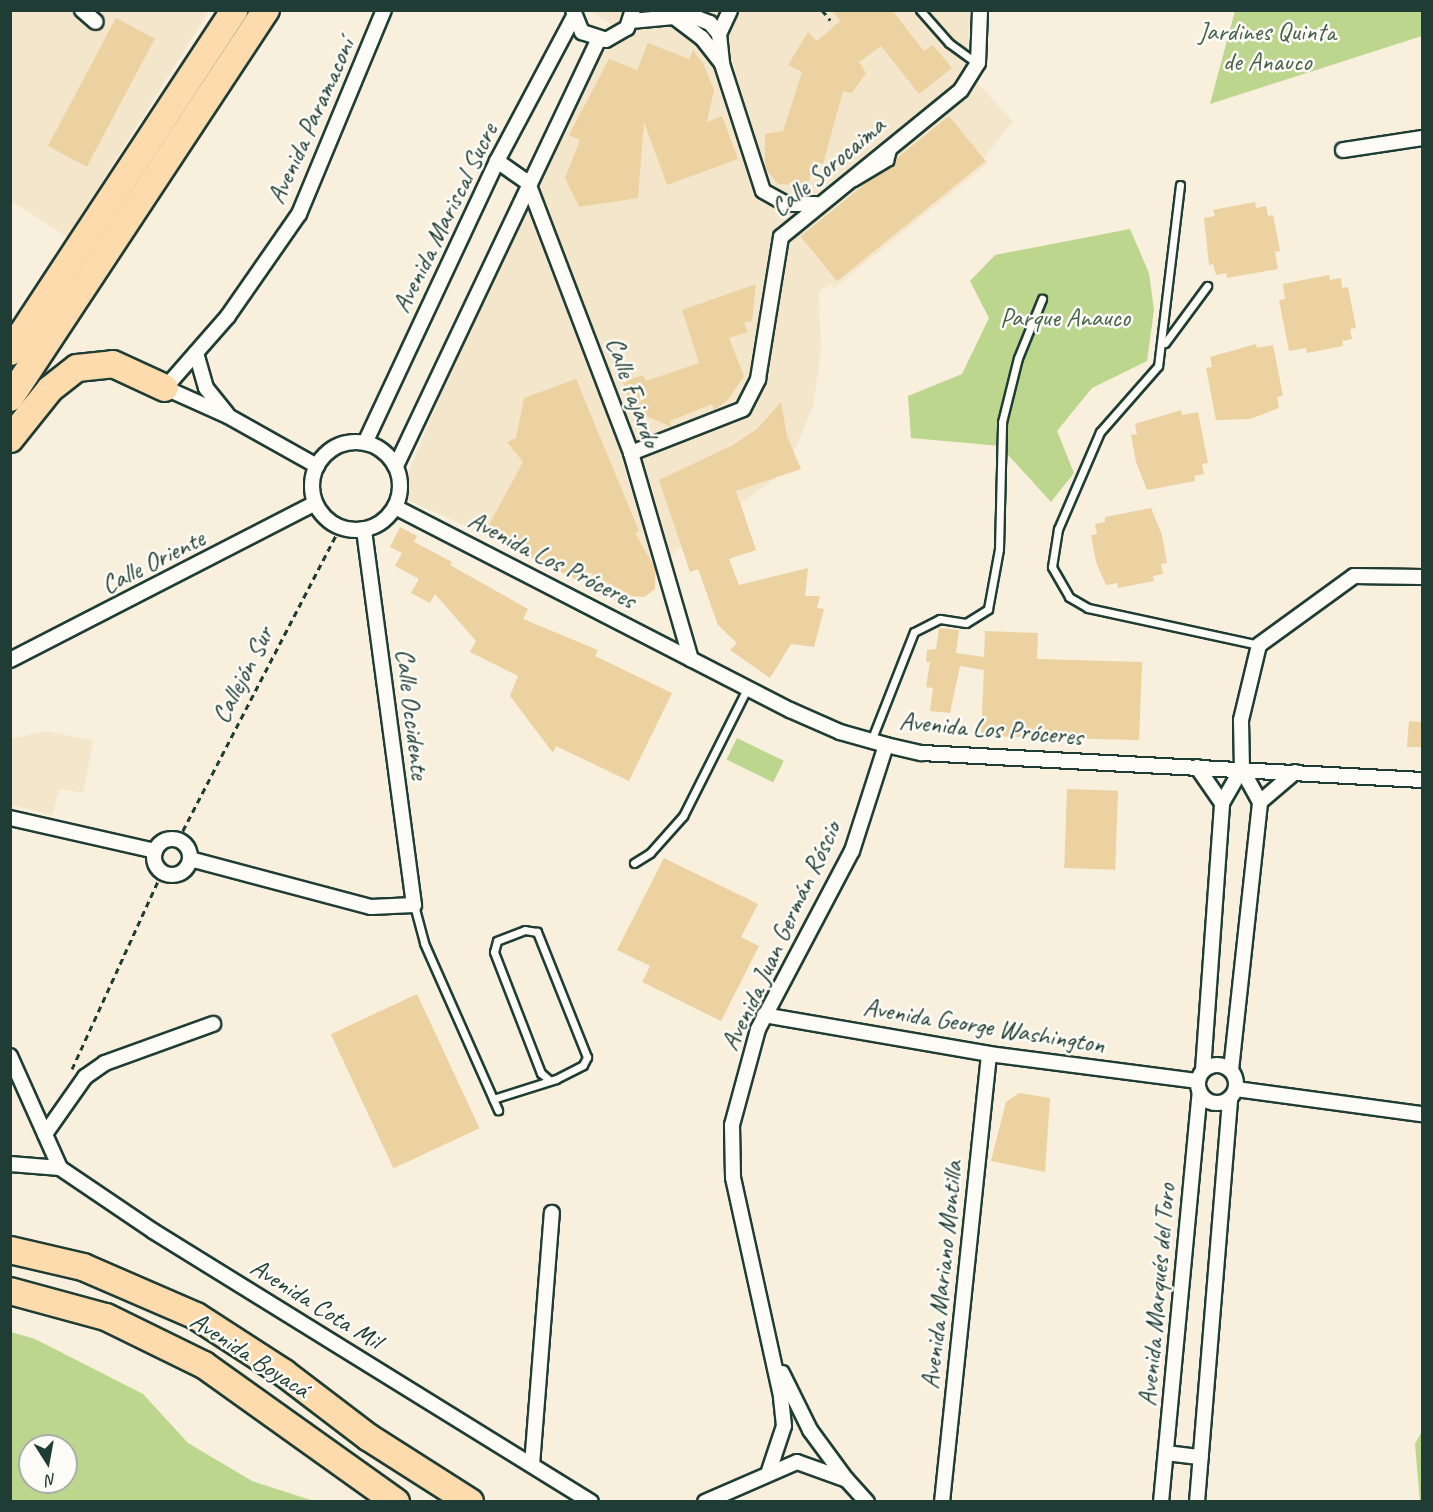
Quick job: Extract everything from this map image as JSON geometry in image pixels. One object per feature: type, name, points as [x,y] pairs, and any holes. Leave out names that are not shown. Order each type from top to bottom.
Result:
[{"type":"highway","points":[[10,352],[236,10]]},
{"type":"highway","points":[[10,398],[266,10]]},
{"type":"highway","points":[[10,439],[50,389],[77,368],[113,364],[165,388]]},
{"type":"highway","name":"Avenida Boyacá","points":[[10,1250],[83,1268],[196,1316],[284,1373],[368,1437],[470,1502]]},
{"type":"highway","name":"Avenida Boyacá","points":[[10,1291],[106,1317],[204,1365],[396,1502]]},
{"type":"street","points":[[82,10],[96,22]]},
{"type":"street","name":"Avenida Paramaconí","points":[[165,388],[228,316],[298,214],[384,10]]},
{"type":"street","points":[[676,10],[715,23]]},
{"type":"street","points":[[715,23],[730,10]]},
{"type":"street","points":[[978,63],[980,10]]},
{"type":"street","points":[[574,13],[582,32],[598,40],[621,34],[632,16],[674,17],[702,38],[722,64]]},
{"type":"street","name":"Avenida Mariscal Sucre","points":[[366,443],[497,161],[574,13]]},
{"type":"street","points":[[715,23],[722,64],[764,191],[786,204],[818,204]]},
{"type":"street","points":[[396,466],[528,183],[598,40]]},
{"type":"street","name":"Calle Sorocaima","points":[[631,453],[743,409],[758,379],[781,237],[842,182],[961,90],[978,63]]},
{"type":"street","points":[[1343,150],[1422,138]]},
{"type":"street","points":[[497,161],[528,183]]},
{"type":"street","name":"Calle Fajardo","points":[[528,183],[631,453],[691,659]]},
{"type":"street","points":[[196,353],[206,388],[228,416]]},
{"type":"street","points":[[165,388],[228,416],[317,466]]},
{"type":"street","points":[[366,443],[383,451],[396,466],[401,487],[395,507],[382,521],[364,530],[340,527],[315,503],[312,478],[317,466],[343,444],[366,443]]},
{"type":"street","name":"Calle Oriente","points":[[10,660],[315,503]]},
{"type":"street","name":"Avenida Los Próceres","points":[[395,507],[691,659],[840,732],[886,745],[922,753],[1422,780]]},
{"type":"street","name":"Calle Occidente","points":[[364,530],[414,905]]},
{"type":"street","points":[[1197,1502],[1233,1094],[1231,1070],[1260,802],[1242,769],[1241,720],[1259,645],[1354,576],[1422,577]]},
{"type":"street","name":"Avenida Juan Germán Róscio","points":[[769,1471],[784,1426],[776,1360],[733,1177],[730,1148],[742,1076],[764,1015],[852,851],[886,745]]},
{"type":"street","points":[[1197,767],[1222,803]]},
{"type":"street","name":"Avenida Marqués del Toro","points":[[1161,1502],[1200,1081],[1222,803],[1242,769]]},
{"type":"street","points":[[1260,802],[1295,772]]},
{"type":"street","points":[[10,818],[155,850]]},
{"type":"street","points":[[164,840],[178,840],[186,845],[190,859],[177,874],[162,872],[155,862],[155,850],[164,840]]},
{"type":"street","points":[[190,859],[371,907],[414,905]]},
{"type":"street","name":"Avenida George Washington","points":[[764,1015],[989,1054],[1200,1081]]},
{"type":"street","points":[[45,1134],[85,1077],[105,1063],[213,1024]]},
{"type":"street","name":"Avenida Mariano Montilla","points":[[942,1502],[989,1054]]},
{"type":"street","points":[[10,1056],[60,1168]]},
{"type":"street","points":[[1231,1070],[1221,1064],[1200,1081],[1214,1103],[1233,1094],[1422,1114]]},
{"type":"street","name":"Avenida Cota Mil","points":[[10,1164],[60,1168],[153,1232],[591,1502]]},
{"type":"street","points":[[532,1465],[552,1213]]},
{"type":"street","name":"Avenida Juan Germán Róscio","points":[[776,1360],[810,1430],[847,1480]]},
{"type":"street","points":[[1166,1453],[1201,1457]]},
{"type":"street","points":[[705,1502],[769,1471],[797,1462],[847,1480],[867,1502]]},
{"type":"lane","points":[[920,10],[949,43],[978,63]]},
{"type":"lane","points":[[1180,185],[1164,345],[1158,366],[1100,432],[1058,529],[1052,567],[1069,597],[1088,608],[1259,645]]},
{"type":"lane","points":[[1164,345],[1207,286]]},
{"type":"lane","points":[[871,741],[914,632],[940,618],[966,623],[988,609],[999,549],[1002,422],[1018,358],[1042,299]]},
{"type":"lane","points":[[634,863],[650,853],[683,816],[748,687]]},
{"type":"lane","points":[[414,905],[424,943],[498,1110]]},
{"type":"lane","points":[[493,1098],[549,1080],[576,1070],[587,1057],[537,932],[525,930],[497,941],[494,952],[541,1073],[549,1080]]},
{"type":"path","points":[[822,10],[830,20]]},
{"type":"path","name":"Callejón Sur","points":[[178,840],[340,527]]},
{"type":"path","points":[[71,1071],[162,872]]},
{"type":"shaded area","points":[[10,11],[209,11],[67,237],[11,201]]},
{"type":"shaded area","points":[[591,11],[971,11],[965,70],[1013,121],[984,158],[988,163],[834,288],[830,283],[819,292],[821,352],[813,405],[797,445],[776,478],[678,549],[660,567],[654,582],[624,607],[569,571],[409,501],[403,486],[485,288],[599,45],[623,32]]},
{"type":"shaded area","points":[[47,731],[93,741],[83,793],[60,789],[52,815],[11,805],[11,739]]},
{"type":"green space","name":"Jardines Quinta de Anauco","points":[[1235,11],[1422,11],[1422,36],[1210,104]]},
{"type":"green space","name":"Parque Anauco","points":[[1130,229],[1149,273],[1154,310],[1147,361],[1092,388],[1057,431],[1074,473],[1051,502],[1000,446],[911,438],[908,396],[962,374],[989,318],[970,281],[995,255]]},
{"type":"green space","points":[[737,738],[784,761],[773,782],[726,760]]},
{"type":"green space","points":[[11,1332],[35,1339],[143,1394],[188,1443],[252,1481],[314,1501],[11,1501]]},
{"type":"green space","points":[[1422,1431],[1422,1501],[1420,1502],[1415,1444]]},
{"type":"building","points":[[832,10],[892,10],[924,51],[933,45],[952,68],[919,94],[881,46],[859,62],[866,73],[852,93],[843,91],[823,164],[813,161],[808,186],[778,184],[765,168],[765,134],[783,131],[802,72],[788,65],[808,32],[817,41],[840,21]]},
{"type":"building","points":[[116,18],[155,39],[87,167],[48,146]]},
{"type":"building","points":[[648,43],[689,59],[693,50],[703,63],[714,90],[707,122],[722,116],[738,159],[667,185],[644,122],[638,198],[579,207],[565,178],[580,140],[569,135],[609,59],[637,70]]},
{"type":"building","points":[[949,116],[986,161],[837,281],[801,236]]},
{"type":"building","points":[[1255,202],[1256,208],[1266,206],[1268,216],[1273,215],[1280,251],[1275,252],[1278,269],[1227,278],[1226,273],[1216,275],[1213,264],[1209,265],[1204,218],[1215,216],[1213,210]]},
{"type":"building","points":[[1329,275],[1330,280],[1341,278],[1342,288],[1348,287],[1356,328],[1350,329],[1352,339],[1342,341],[1343,346],[1307,353],[1306,348],[1289,351],[1279,300],[1285,299],[1283,284]]},
{"type":"building","points":[[756,284],[752,321],[744,323],[748,332],[729,338],[744,376],[728,400],[714,410],[712,404],[670,421],[672,427],[641,414],[627,397],[623,382],[643,375],[646,381],[699,363],[682,310]]},
{"type":"building","points":[[1256,344],[1257,348],[1273,345],[1283,396],[1277,397],[1279,408],[1250,419],[1216,420],[1206,368],[1212,367],[1210,357]]},
{"type":"building","points":[[576,379],[639,531],[635,533],[655,568],[655,589],[644,597],[632,596],[587,571],[581,582],[484,534],[523,462],[507,442],[516,438],[524,398]]},
{"type":"building","points":[[781,402],[787,436],[801,469],[736,491],[756,550],[729,559],[739,585],[808,568],[805,596],[820,596],[817,608],[824,609],[814,647],[791,644],[770,678],[730,650],[737,643],[718,625],[698,569],[690,572],[659,480],[733,445],[757,429]]},
{"type":"building","points":[[1181,410],[1182,415],[1198,412],[1208,463],[1202,464],[1204,474],[1194,476],[1195,481],[1147,490],[1136,462],[1131,435],[1137,434],[1135,424]]},
{"type":"building","points":[[1151,508],[1162,535],[1167,563],[1161,564],[1163,574],[1153,576],[1154,581],[1118,588],[1117,583],[1106,585],[1096,562],[1091,535],[1097,534],[1095,524],[1105,522],[1105,517]]},
{"type":"building","points":[[400,527],[417,536],[414,542],[452,562],[450,565],[528,609],[523,619],[598,650],[595,656],[672,693],[629,781],[556,746],[553,753],[510,696],[518,676],[470,652],[476,641],[435,594],[430,603],[411,593],[419,579],[395,566],[402,553],[390,547]]},
{"type":"building","points":[[939,628],[959,630],[956,653],[984,657],[985,631],[1038,633],[1037,659],[1142,662],[1139,740],[981,736],[984,670],[960,666],[950,713],[930,711],[933,688],[926,687],[930,662],[926,662],[927,650],[936,649]]},
{"type":"building","points":[[1409,721],[1422,722],[1422,747],[1407,747]]},
{"type":"building","points":[[1067,789],[1118,791],[1115,870],[1064,868]]},
{"type":"building","points":[[664,858],[758,904],[741,937],[759,946],[721,1021],[642,982],[650,966],[617,950]]},
{"type":"building","points":[[417,994],[480,1128],[393,1168],[331,1034]]},
{"type":"building","points":[[1019,1093],[1050,1098],[1045,1172],[991,1161],[1006,1102]]}]
